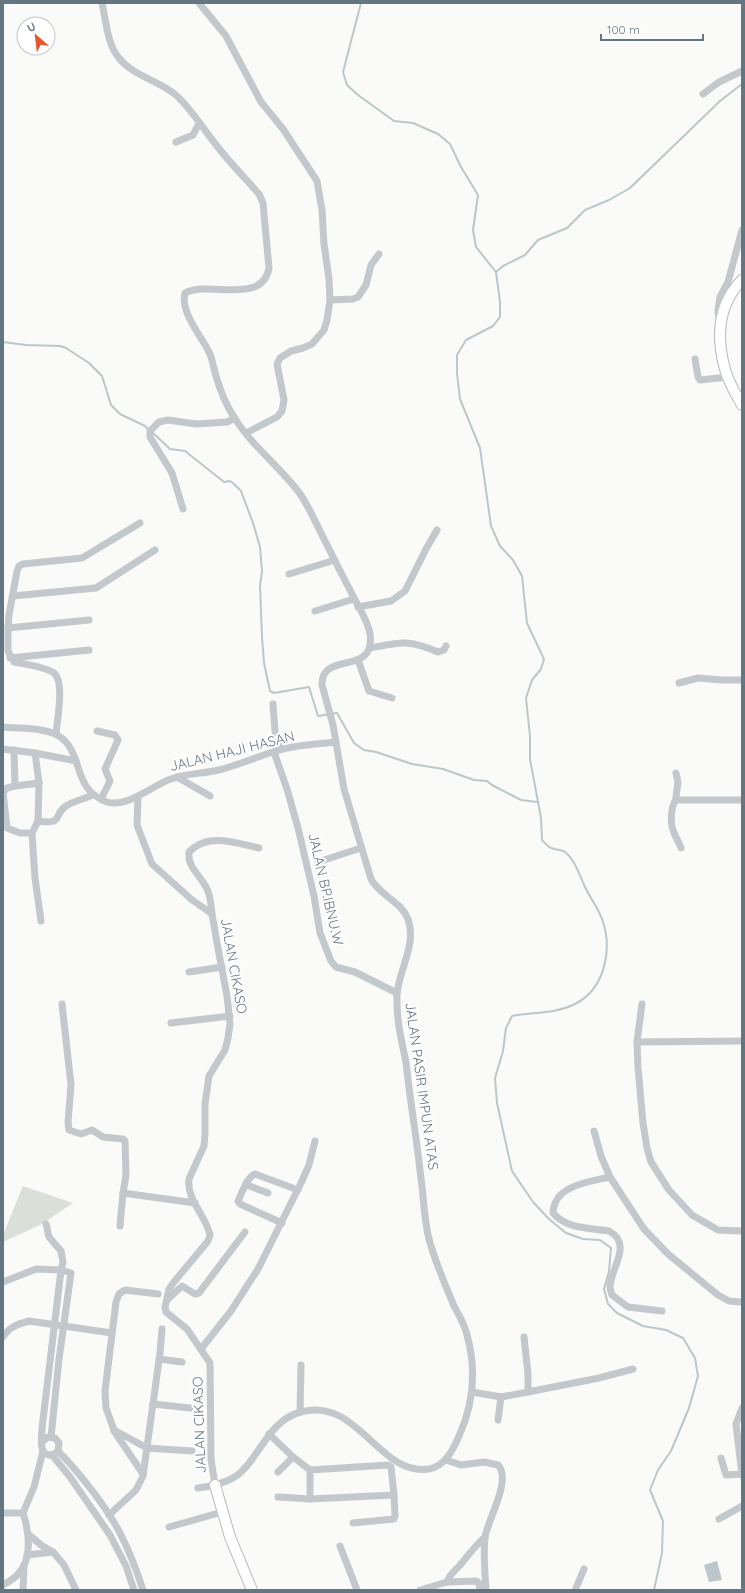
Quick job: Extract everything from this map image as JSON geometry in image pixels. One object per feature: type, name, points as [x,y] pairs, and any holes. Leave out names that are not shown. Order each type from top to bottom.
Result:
[{"type":"street","points":[[102,3],[113,49],[119,58],[133,70],[163,86],[177,97],[259,194],[264,207],[269,268],[267,275],[260,283],[248,289],[192,289],[185,293],[183,300],[193,324],[213,361],[219,386],[235,418],[246,433],[299,492],[335,560],[370,633],[370,648]]},
{"type":"street","points":[[199,3],[226,36],[261,102],[283,129],[317,181],[322,210],[324,244],[329,279],[330,300],[328,320],[324,330],[312,344],[291,351],[280,358],[277,364],[284,400],[282,412],[277,417],[246,433]]},
{"type":"street","points":[[703,94],[718,82],[742,71]]},
{"type":"street","points":[[176,142],[193,135],[199,123]]},
{"type":"street","points":[[742,230],[728,282],[720,297],[718,310],[720,344],[728,377],[742,405]]},
{"type":"street","points":[[330,300],[353,299],[358,296],[366,285],[371,265],[379,254]]},
{"type":"street","points":[[719,326],[728,299],[735,287],[742,280]]},
{"type":"street","points":[[695,359],[698,377],[700,380],[728,377]]},
{"type":"street","points":[[183,509],[172,473],[150,437],[150,431],[159,422],[168,420],[196,424],[227,422],[235,418]]},
{"type":"street","points":[[56,734],[60,688],[58,677],[50,671],[14,662],[10,658],[8,651],[9,615],[17,571],[19,566],[82,558],[140,523]]},
{"type":"street","points":[[358,607],[391,601],[405,591],[437,530]]},
{"type":"street","points":[[13,596],[96,588],[155,550]]},
{"type":"street","points":[[289,574],[335,560]]},
{"type":"street","points":[[315,611],[354,599]]},
{"type":"street","points":[[8,628],[90,620]]},
{"type":"street","points":[[392,698],[369,691],[358,660],[370,648],[412,643],[438,652],[444,650],[446,646]]},
{"type":"street","points":[[10,658],[89,650]]},
{"type":"street","name":"JALAN PASIR IMPUN ATAS","points":[[358,660],[335,665],[324,673],[322,685],[336,742],[344,789],[371,879],[376,887],[402,908],[409,922],[410,936],[397,993],[399,1033],[406,1062],[429,1238],[439,1272],[467,1334],[474,1367],[472,1392],[463,1428],[446,1460]]},
{"type":"street","points":[[679,683],[698,678],[742,680]]},
{"type":"street","name":"JALAN BP.IBNU.W","points":[[273,704],[277,751],[298,828],[314,896],[320,933],[331,961],[336,967],[355,972],[397,993]]},
{"type":"street","points":[[3,727],[38,730],[56,734],[66,742],[70,748],[81,778],[93,795],[64,808],[55,821],[38,821]]},
{"type":"street","points":[[97,731],[115,735],[118,740],[105,769],[110,780],[101,799]]},
{"type":"street","name":"JALAN HAJI HASAN","points":[[93,795],[108,802],[116,803],[129,800],[162,782],[177,777],[218,770],[277,751],[336,742]]},
{"type":"street","points":[[3,749],[35,753],[76,761]]},
{"type":"street","points":[[14,750],[15,786]]},
{"type":"street","points":[[35,753],[39,784],[38,821],[32,833],[35,878],[41,921]]},
{"type":"street","points":[[676,773],[678,782],[676,799],[672,809],[672,826],[673,832],[681,848]]},
{"type":"street","points":[[177,777],[210,796]]},
{"type":"street","points":[[32,833],[20,833],[5,828],[3,792],[8,788],[15,786],[39,784]]},
{"type":"street","name":"JALAN CIKASO","points":[[138,796],[136,825],[152,864],[191,899],[212,914],[230,1016],[228,1038],[225,1050],[209,1076],[205,1104],[206,1134],[204,1146],[189,1178],[188,1184],[190,1192],[209,1233],[209,1238],[169,1289],[165,1302],[166,1312],[183,1325],[210,1363],[211,1459],[215,1485]]},
{"type":"street","points":[[676,799],[742,800]]},
{"type":"street","points":[[212,914],[208,892],[204,883],[193,869],[188,858],[189,852],[199,844],[219,839],[259,848]]},
{"type":"street","points":[[318,862],[361,848]]},
{"type":"street","points":[[189,972],[222,967]]},
{"type":"street","points":[[62,1004],[71,1085],[68,1128],[69,1130],[81,1134],[92,1130],[103,1137],[123,1139],[125,1141],[126,1175],[122,1193],[120,1226]]},
{"type":"street","points":[[642,1004],[637,1042],[643,1124],[647,1148],[654,1169],[670,1191],[692,1215],[718,1230],[742,1231]]},
{"type":"street","points":[[171,1023],[230,1016]]},
{"type":"street","points":[[637,1042],[742,1041]]},
{"type":"street","points":[[594,1131],[601,1156],[610,1177],[644,1229],[668,1254],[718,1295],[729,1302],[742,1302]]},
{"type":"street","points":[[201,1349],[247,1288],[298,1190],[309,1165],[315,1141]]},
{"type":"street","points":[[282,1223],[240,1204],[238,1201],[251,1177],[255,1174],[298,1190]]},
{"type":"street","points":[[610,1177],[578,1184],[567,1190],[557,1198],[554,1205],[554,1212],[562,1222],[613,1233],[617,1237],[619,1258],[610,1284],[612,1295],[628,1307],[662,1311]]},
{"type":"street","points":[[246,1185],[268,1193]]},
{"type":"street","points":[[122,1193],[195,1203]]},
{"type":"street","points":[[3,1585],[19,1574],[27,1555],[28,1534],[23,1513],[34,1487],[43,1450],[41,1446],[43,1441],[43,1422],[63,1262],[60,1250],[49,1237],[46,1224]]},
{"type":"street","points":[[165,1302],[182,1286],[195,1294],[199,1293],[245,1232]]},
{"type":"street","points":[[3,1282],[36,1268],[61,1270],[71,1273],[59,1359],[51,1437]]},
{"type":"street","points":[[143,1474],[114,1430],[106,1408],[104,1391],[116,1302],[121,1292],[125,1290],[158,1294]]},
{"type":"street","points":[[3,1337],[7,1331],[19,1323],[29,1321],[112,1333]]},
{"type":"street","points":[[109,1515],[136,1490],[143,1474],[160,1359],[162,1329]]},
{"type":"street","points":[[524,1337],[528,1374],[528,1392]]},
{"type":"street","points":[[160,1359],[182,1362]]},
{"type":"street","points":[[300,1412],[301,1365]]},
{"type":"street","points":[[472,1392],[501,1397],[633,1370]]},
{"type":"street","points":[[498,1420],[501,1397]]},
{"type":"street","points":[[153,1404],[190,1408]]},
{"type":"street","points":[[721,1458],[726,1475],[742,1475],[736,1424],[742,1408]]},
{"type":"street","points":[[198,1488],[215,1485],[232,1478],[243,1470],[269,1434],[279,1424],[300,1412],[322,1410],[337,1414],[359,1429],[395,1460],[406,1467],[429,1469],[446,1460],[461,1465],[484,1462],[498,1465],[501,1470],[502,1485],[485,1537],[486,1590]]},
{"type":"street","points":[[114,1430],[147,1448],[192,1451]]},
{"type":"street","points":[[269,1434],[293,1457],[310,1470],[388,1465],[390,1467],[394,1495],[394,1519],[353,1523]]},
{"type":"street","points":[[43,1441],[48,1437],[51,1437],[55,1438],[60,1443],[55,1453],[48,1455],[43,1450]]},
{"type":"street","points":[[55,1453],[75,1470],[109,1515],[121,1534],[143,1590]]},
{"type":"street","points":[[55,1453],[110,1535],[126,1566],[134,1590]]},
{"type":"street","points":[[278,1472],[293,1457]]},
{"type":"street","points":[[310,1470],[310,1499]]},
{"type":"street","points":[[215,1485],[230,1537],[252,1590]]},
{"type":"street","points":[[278,1497],[310,1499],[394,1495]]},
{"type":"street","points":[[719,1519],[742,1506]]},
{"type":"street","points":[[169,1527],[222,1512]]},
{"type":"street","points":[[3,1513],[23,1513]]},
{"type":"street","points":[[28,1534],[41,1545],[53,1552],[64,1565],[76,1590]]},
{"type":"street","points":[[447,1582],[450,1575],[461,1564],[472,1549],[485,1537]]},
{"type":"street","points":[[340,1546],[357,1590]]},
{"type":"street","points":[[27,1555],[53,1552]]},
{"type":"street","points":[[23,1590],[24,1565]]},
{"type":"street","points":[[576,1590],[584,1568]]},
{"type":"street","points":[[420,1590],[447,1582],[478,1581],[480,1590]]},
{"type":"shaded area","points":[[23,1186],[73,1203],[40,1225],[3,1242],[3,1235]]},
{"type":"shaded area","points":[[717,1561],[722,1580],[709,1582],[704,1565]]},
{"type":"waterway","points":[[361,3],[343,72],[347,85],[358,95],[394,121],[413,123],[438,134],[450,144],[461,167],[478,195],[473,230],[476,247],[496,272],[500,302],[500,317],[493,326],[466,340],[457,355],[457,373],[460,399],[480,448],[491,526],[500,546],[513,560],[522,576],[527,623],[544,659],[541,669],[532,680],[526,698],[530,736],[530,759],[541,818],[542,840],[551,848],[562,850],[572,860],[602,919],[607,943],[604,967],[600,978],[593,989],[585,997],[575,1004],[560,1010],[512,1016],[506,1028],[503,1051],[495,1078],[497,1103],[512,1171],[533,1202],[549,1219],[566,1233],[583,1239],[600,1240],[611,1248],[609,1271],[604,1289],[608,1304],[617,1313],[643,1326],[666,1330],[683,1338],[695,1358],[698,1376],[689,1408],[671,1451],[658,1470],[650,1490],[663,1521],[662,1553],[654,1590]]},
{"type":"waterway","points":[[496,272],[503,266],[525,255],[538,240],[567,228],[585,210],[609,200],[630,188],[720,101],[742,84]]},
{"type":"waterway","points":[[3,342],[26,345],[60,346],[66,348],[89,363],[102,376],[111,405],[120,414],[145,426],[148,429]]},
{"type":"waterway","points":[[152,432],[170,449],[185,451],[224,482],[230,481],[241,491],[260,547],[262,571],[260,586],[262,637],[264,663],[270,691],[274,693],[309,687],[318,716],[337,713],[354,743],[364,750],[376,752],[412,764],[443,769],[474,780],[487,781],[521,800],[537,802]]}]
